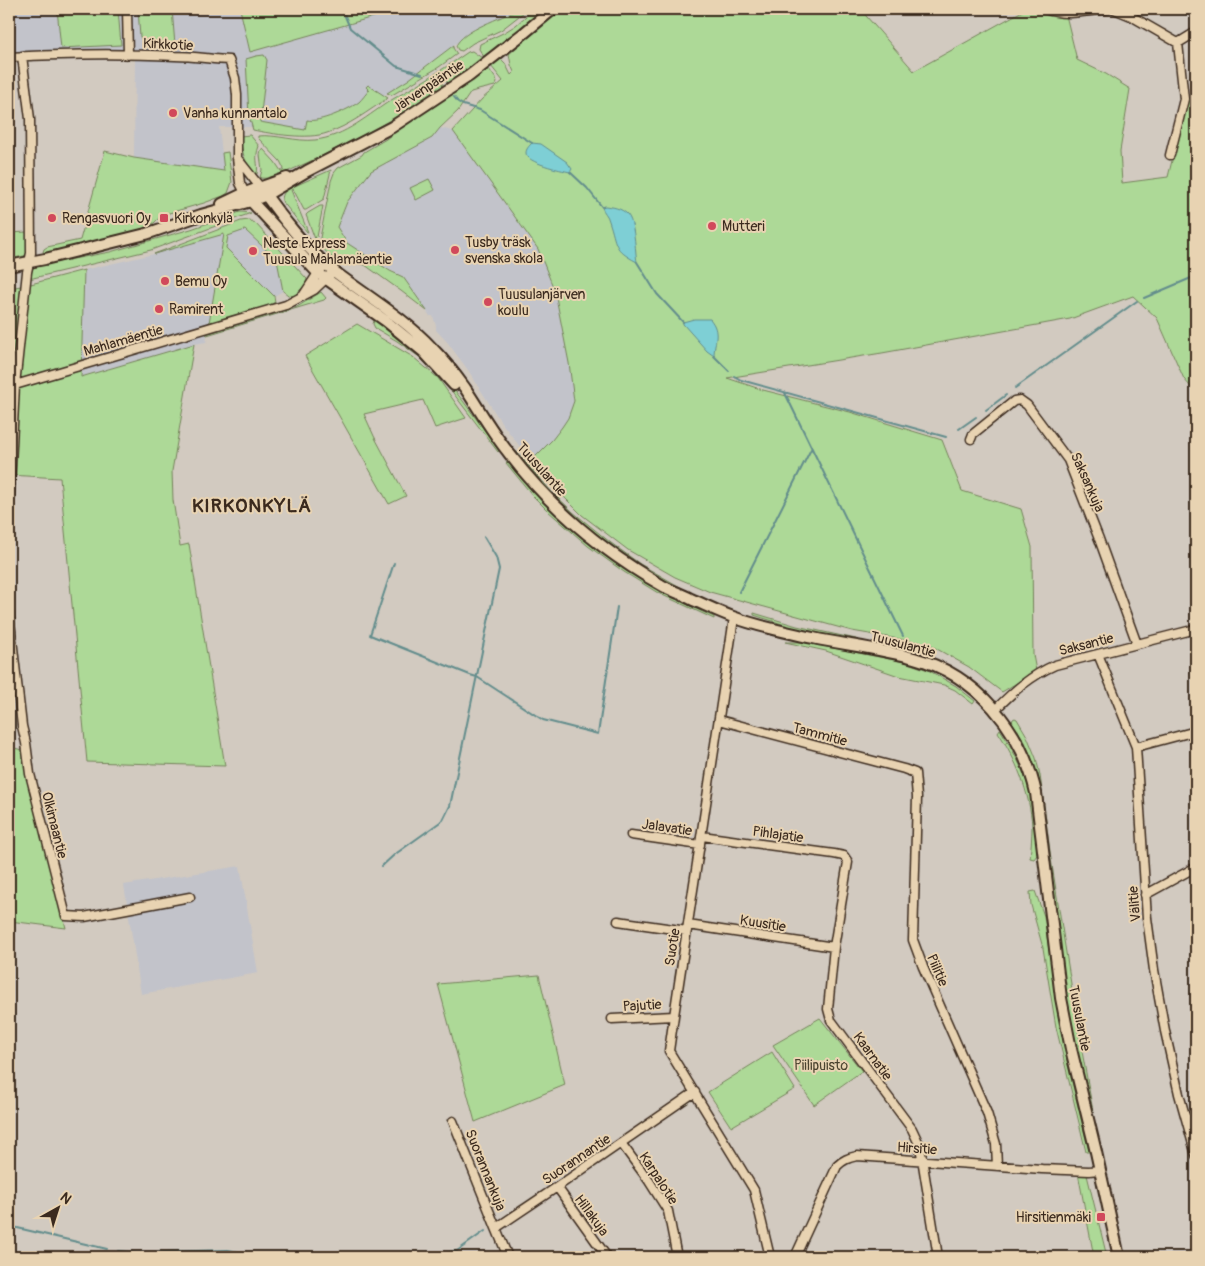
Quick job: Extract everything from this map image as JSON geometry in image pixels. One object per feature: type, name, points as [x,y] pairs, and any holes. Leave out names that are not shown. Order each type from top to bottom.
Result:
[{"type":"main road","name":"Järvenpääntie","points":[[9,266],[146,234],[248,197],[307,171],[392,127],[469,76],[553,9]]},
{"type":"main road","name":"Tuusulantie","points":[[263,191],[290,228],[330,267],[396,316],[434,350],[464,387],[508,453],[544,494],[569,519],[629,565],[664,587],[734,618],[926,662],[964,682],[983,697],[1005,722],[1027,761],[1034,784],[1061,998],[1119,1257]]},
{"type":"main road","name":"Tuusulantie","points":[[248,197],[322,276],[386,321],[424,352],[483,418]]},
{"type":"street","points":[[127,9],[128,54]]},
{"type":"street","points":[[1046,9],[1072,13],[1107,9]]},
{"type":"street","points":[[1114,9],[1178,43]]},
{"type":"street","points":[[1178,43],[1196,32]]},
{"type":"street","points":[[1170,155],[1184,99],[1178,43]]},
{"type":"street","name":"Kirkkotie","points":[[9,57],[128,54],[229,60],[235,78],[237,158],[240,182],[248,197]]},
{"type":"street","points":[[9,505],[12,386],[31,252],[30,119],[22,56]]},
{"type":"street","points":[[237,158],[263,191]]},
{"type":"street","name":"Mahlamäentie","points":[[12,386],[286,305],[302,298],[330,267]]},
{"type":"street","name":"Saksankuja","points":[[971,439],[973,434],[1014,401],[1020,400],[1027,405],[1068,460],[1137,644]]},
{"type":"street","name":"Olkimaantie","points":[[9,613],[22,726],[30,774],[66,916],[84,917],[190,897]]},
{"type":"street","name":"Suotie","points":[[734,618],[669,1051],[754,1190],[770,1257]]},
{"type":"street","name":"Saksantie","points":[[995,710],[1008,696],[1041,671],[1056,665],[1196,629]]},
{"type":"street","name":"Välitie","points":[[1098,654],[1136,747],[1147,918],[1159,1001],[1179,1094],[1196,1155]]},
{"type":"street","name":"Tammitie","points":[[719,720],[915,773]]},
{"type":"street","points":[[1136,747],[1196,731]]},
{"type":"street","name":"Piilitie","points":[[915,773],[918,797],[913,940],[987,1113],[996,1144],[997,1166]]},
{"type":"street","name":"Jalavatie","points":[[630,835],[700,845]]},
{"type":"street","name":"Pihlajatie","points":[[702,836],[834,854],[844,856],[848,862]]},
{"type":"street","name":"Kaarnatie","points":[[848,862],[834,947],[828,1009],[831,1020],[912,1129],[920,1146],[938,1257]]},
{"type":"street","points":[[1145,895],[1196,867]]},
{"type":"street","name":"Kuusitie","points":[[618,921],[834,947]]},
{"type":"street","name":"Pajutie","points":[[612,1019],[674,1016]]},
{"type":"street","name":"Suorannantie","points":[[496,1228],[695,1092]]},
{"type":"street","points":[[1186,1121],[1196,1116]]},
{"type":"street","name":"Suorannankuja","points":[[453,1121],[496,1228]]},
{"type":"street","name":"Karpalotie","points":[[621,1143],[668,1211],[678,1257]]},
{"type":"street","name":"Hirsitie","points":[[795,1257],[837,1166],[842,1160],[857,1156],[997,1166],[1099,1170]]},
{"type":"street","name":"Hillakuja","points":[[557,1187],[607,1257]]},
{"type":"street","points":[[496,1228],[508,1257]]},
{"type":"shaded area","points":[[9,9],[240,9],[250,52],[384,14],[395,9],[518,9],[472,31],[408,80],[333,127],[302,134],[257,127],[219,127],[224,171],[134,158],[135,58],[9,58]]},
{"type":"shaded area","name":"Tuusulanjärven koulu","points":[[440,128],[453,131],[538,249],[555,292],[569,363],[574,401],[568,418],[562,427],[531,461],[501,422],[468,370],[436,330],[433,316],[430,316],[403,277],[363,255],[347,243],[337,227],[347,202],[371,171],[432,138]]},
{"type":"shaded area","points":[[245,230],[277,260],[283,291],[274,296],[226,248],[228,236]]},
{"type":"shaded area","points":[[224,233],[206,342],[80,377],[84,270],[154,254]]},
{"type":"shaded area","points":[[240,866],[258,973],[141,994],[124,885]]},
{"type":"green space","points":[[57,9],[118,9],[121,45],[61,48]]},
{"type":"green space","points":[[138,9],[172,9],[175,45],[145,43],[140,37]]},
{"type":"green space","points":[[240,9],[395,9],[384,14],[250,52]]},
{"type":"green space","points":[[518,9],[528,9],[501,30],[473,43],[462,51],[458,50],[456,46],[466,35]]},
{"type":"green space","points":[[534,9],[540,9],[539,13],[484,57],[479,49],[480,44],[516,25]]},
{"type":"green space","points":[[562,9],[860,9],[914,71],[1026,9],[1040,9],[1051,14],[1066,15],[1077,60],[1106,74],[1130,89],[1120,151],[1122,183],[1168,177],[1187,99],[1196,97],[1196,393],[1184,379],[1157,318],[1133,296],[1070,319],[882,353],[727,378],[763,390],[850,412],[942,440],[962,491],[1021,509],[1032,547],[1033,655],[1036,671],[1002,692],[969,667],[928,644],[852,631],[710,592],[675,577],[628,550],[582,515],[531,461],[562,427],[568,418],[574,401],[569,363],[555,292],[538,249],[453,131],[482,99],[503,81],[491,66],[501,59],[511,75],[514,72],[509,54]]},
{"type":"green space","points":[[454,45],[453,48],[457,54],[439,67],[392,95],[387,93],[408,80]]},
{"type":"green space","points":[[472,51],[482,58],[448,83],[439,77],[432,78],[444,86],[410,108],[356,139],[319,157],[280,175],[260,178],[262,170],[260,155],[263,149],[281,171],[284,169],[280,161],[258,136],[315,140],[347,130],[393,99]]},
{"type":"green space","points":[[264,55],[267,60],[260,122],[305,130],[307,120],[319,120],[348,109],[359,102],[369,90],[366,87],[368,85],[388,98],[351,122],[319,135],[290,136],[253,130],[249,116],[246,59]]},
{"type":"green space","points":[[489,69],[496,79],[497,83],[495,86],[471,92],[458,111],[432,138],[371,171],[347,202],[337,227],[347,243],[390,271],[403,277],[427,311],[365,265],[352,262],[340,265],[320,246],[331,181],[338,168],[362,155],[405,124]]},
{"type":"green space","points":[[250,135],[259,146],[257,174],[255,175],[244,157],[240,136]]},
{"type":"green space","points":[[105,151],[134,158],[224,171],[222,153],[228,152],[232,182],[228,193],[223,196],[162,215],[154,223],[139,230],[82,246],[43,252],[47,247],[80,240]]},
{"type":"green space","points":[[331,170],[324,199],[306,210],[304,210],[293,189],[291,190],[307,232],[282,201],[283,195],[288,189]]},
{"type":"green space","points":[[429,179],[435,190],[416,200],[410,188]]},
{"type":"green space","points":[[323,206],[315,239],[306,215]]},
{"type":"green space","points":[[240,212],[251,213],[151,250],[29,279],[30,270],[36,266],[110,252],[191,229]]},
{"type":"green space","points":[[249,220],[255,223],[307,279],[305,285],[294,296],[288,295],[283,291],[277,260],[245,230],[228,236],[226,248],[274,296],[275,302],[269,306],[209,323],[224,234],[154,254],[241,221]]},
{"type":"green space","points":[[27,232],[27,253],[24,256],[9,259],[9,233]]},
{"type":"green space","points":[[84,270],[81,377],[194,344],[172,471],[173,500],[180,546],[189,544],[225,766],[87,762],[60,478],[9,475],[9,288]]},
{"type":"green space","points":[[321,292],[326,298],[324,300],[206,334],[297,307]]},
{"type":"green space","points":[[375,318],[416,349],[432,365],[472,413],[498,452],[447,385],[418,356],[375,328],[373,324]]},
{"type":"green space","points":[[357,324],[413,357],[438,378],[466,418],[435,428],[423,400],[364,414],[406,496],[389,504],[305,356]]},
{"type":"green space","points":[[516,451],[551,491],[573,512],[640,564],[682,588],[646,571],[602,540],[551,494],[523,463]]},
{"type":"green space","points":[[507,462],[550,509],[607,557],[648,583],[691,607],[714,617],[714,619],[658,593],[624,572],[588,546],[533,496]]},
{"type":"green space","points":[[754,613],[797,626],[856,639],[855,642],[801,630],[754,615]]},
{"type":"green space","points":[[785,642],[802,642],[905,662],[928,670],[956,686],[975,701],[973,704],[955,690],[944,685],[899,676],[826,651]]},
{"type":"green space","points":[[1015,718],[1027,736],[1036,758],[1040,775],[1051,859],[1093,1111],[1086,1094],[1075,1050],[1063,985],[1038,775],[1025,742],[1012,722]]},
{"type":"green space","points":[[1000,729],[1019,764],[1030,792],[1037,846],[1037,855],[1034,859],[1030,858],[1032,826],[1025,789],[1011,753],[998,732]]},
{"type":"green space","points":[[9,747],[23,750],[25,767],[66,928],[9,921]]},
{"type":"green space","points":[[1035,891],[1044,916],[1066,1057],[1089,1152],[1086,1152],[1056,1027],[1043,948],[1031,905],[1030,892]]},
{"type":"green space","points":[[539,975],[565,1085],[475,1122],[438,984]]},
{"type":"green space","name":"Piilipuisto","points":[[820,1018],[862,1071],[814,1105],[773,1045]]},
{"type":"green space","points":[[772,1052],[795,1089],[731,1127],[708,1092]]},
{"type":"green space","points":[[1078,1173],[1087,1175],[1107,1257],[1094,1257]]},
{"type":"water","points":[[532,143],[541,144],[567,162],[572,169],[570,172],[545,166],[528,157],[527,149]]},
{"type":"water","points":[[602,207],[622,210],[630,218],[637,262],[619,249]]},
{"type":"water","points":[[694,319],[710,319],[713,324],[716,333],[714,356],[707,351],[683,324],[683,322]]},
{"type":"waterway","points":[[342,9],[350,28],[396,66],[422,74]]},
{"type":"waterway","points":[[454,97],[463,105],[480,110],[532,143]]},
{"type":"waterway","points":[[570,172],[587,188],[602,207]]},
{"type":"waterway","points":[[637,262],[657,294],[683,322]]},
{"type":"waterway","points":[[1144,298],[1196,276]]},
{"type":"waterway","points":[[1015,388],[1137,301]]},
{"type":"waterway","points":[[714,356],[729,371]]},
{"type":"waterway","points":[[734,376],[741,380],[946,437]]},
{"type":"waterway","points":[[785,393],[903,636]]},
{"type":"waterway","points":[[986,410],[1006,395]]},
{"type":"waterway","points":[[959,429],[976,417]]},
{"type":"waterway","points":[[739,592],[811,449]]},
{"type":"waterway","points":[[382,866],[394,855],[443,820],[450,806],[499,569],[496,557],[484,537]]},
{"type":"waterway","points":[[394,563],[370,635],[477,677],[543,720],[598,734],[617,607]]},
{"type":"waterway","points":[[9,1226],[107,1249]]},
{"type":"waterway","points":[[415,1257],[457,1251],[485,1231]]},
{"type":"waterway","points":[[9,1241],[10,1237]]},
{"type":"waterway","points":[[118,1251],[136,1253],[228,1250],[264,1257]]},
{"type":"place","name":"Vanha kunnantalo","points":[[173,113]]},
{"type":"place","name":"Rengasvuori Oy","points":[[52,218]]},
{"type":"place","name":"Kirkonkylä","points":[[164,218]]},
{"type":"place","name":"Mutteri","points":[[712,226]]},
{"type":"place","name":"Tusby träsk svenska skola","points":[[455,250]]},
{"type":"place","name":"Neste Express Tuusula Mahlamäentie","points":[[253,251]]},
{"type":"place","name":"Bemu Oy","points":[[165,281]]},
{"type":"place","name":"Tuusulanjärven koulu","points":[[488,302]]},
{"type":"place","name":"Ramirent","points":[[159,309]]},
{"type":"place","name":"Hirsitienmäki","points":[[1101,1217]]},
{"type":"district","name":"KIRKONKYLÄ","points":[[252,505]]}]
